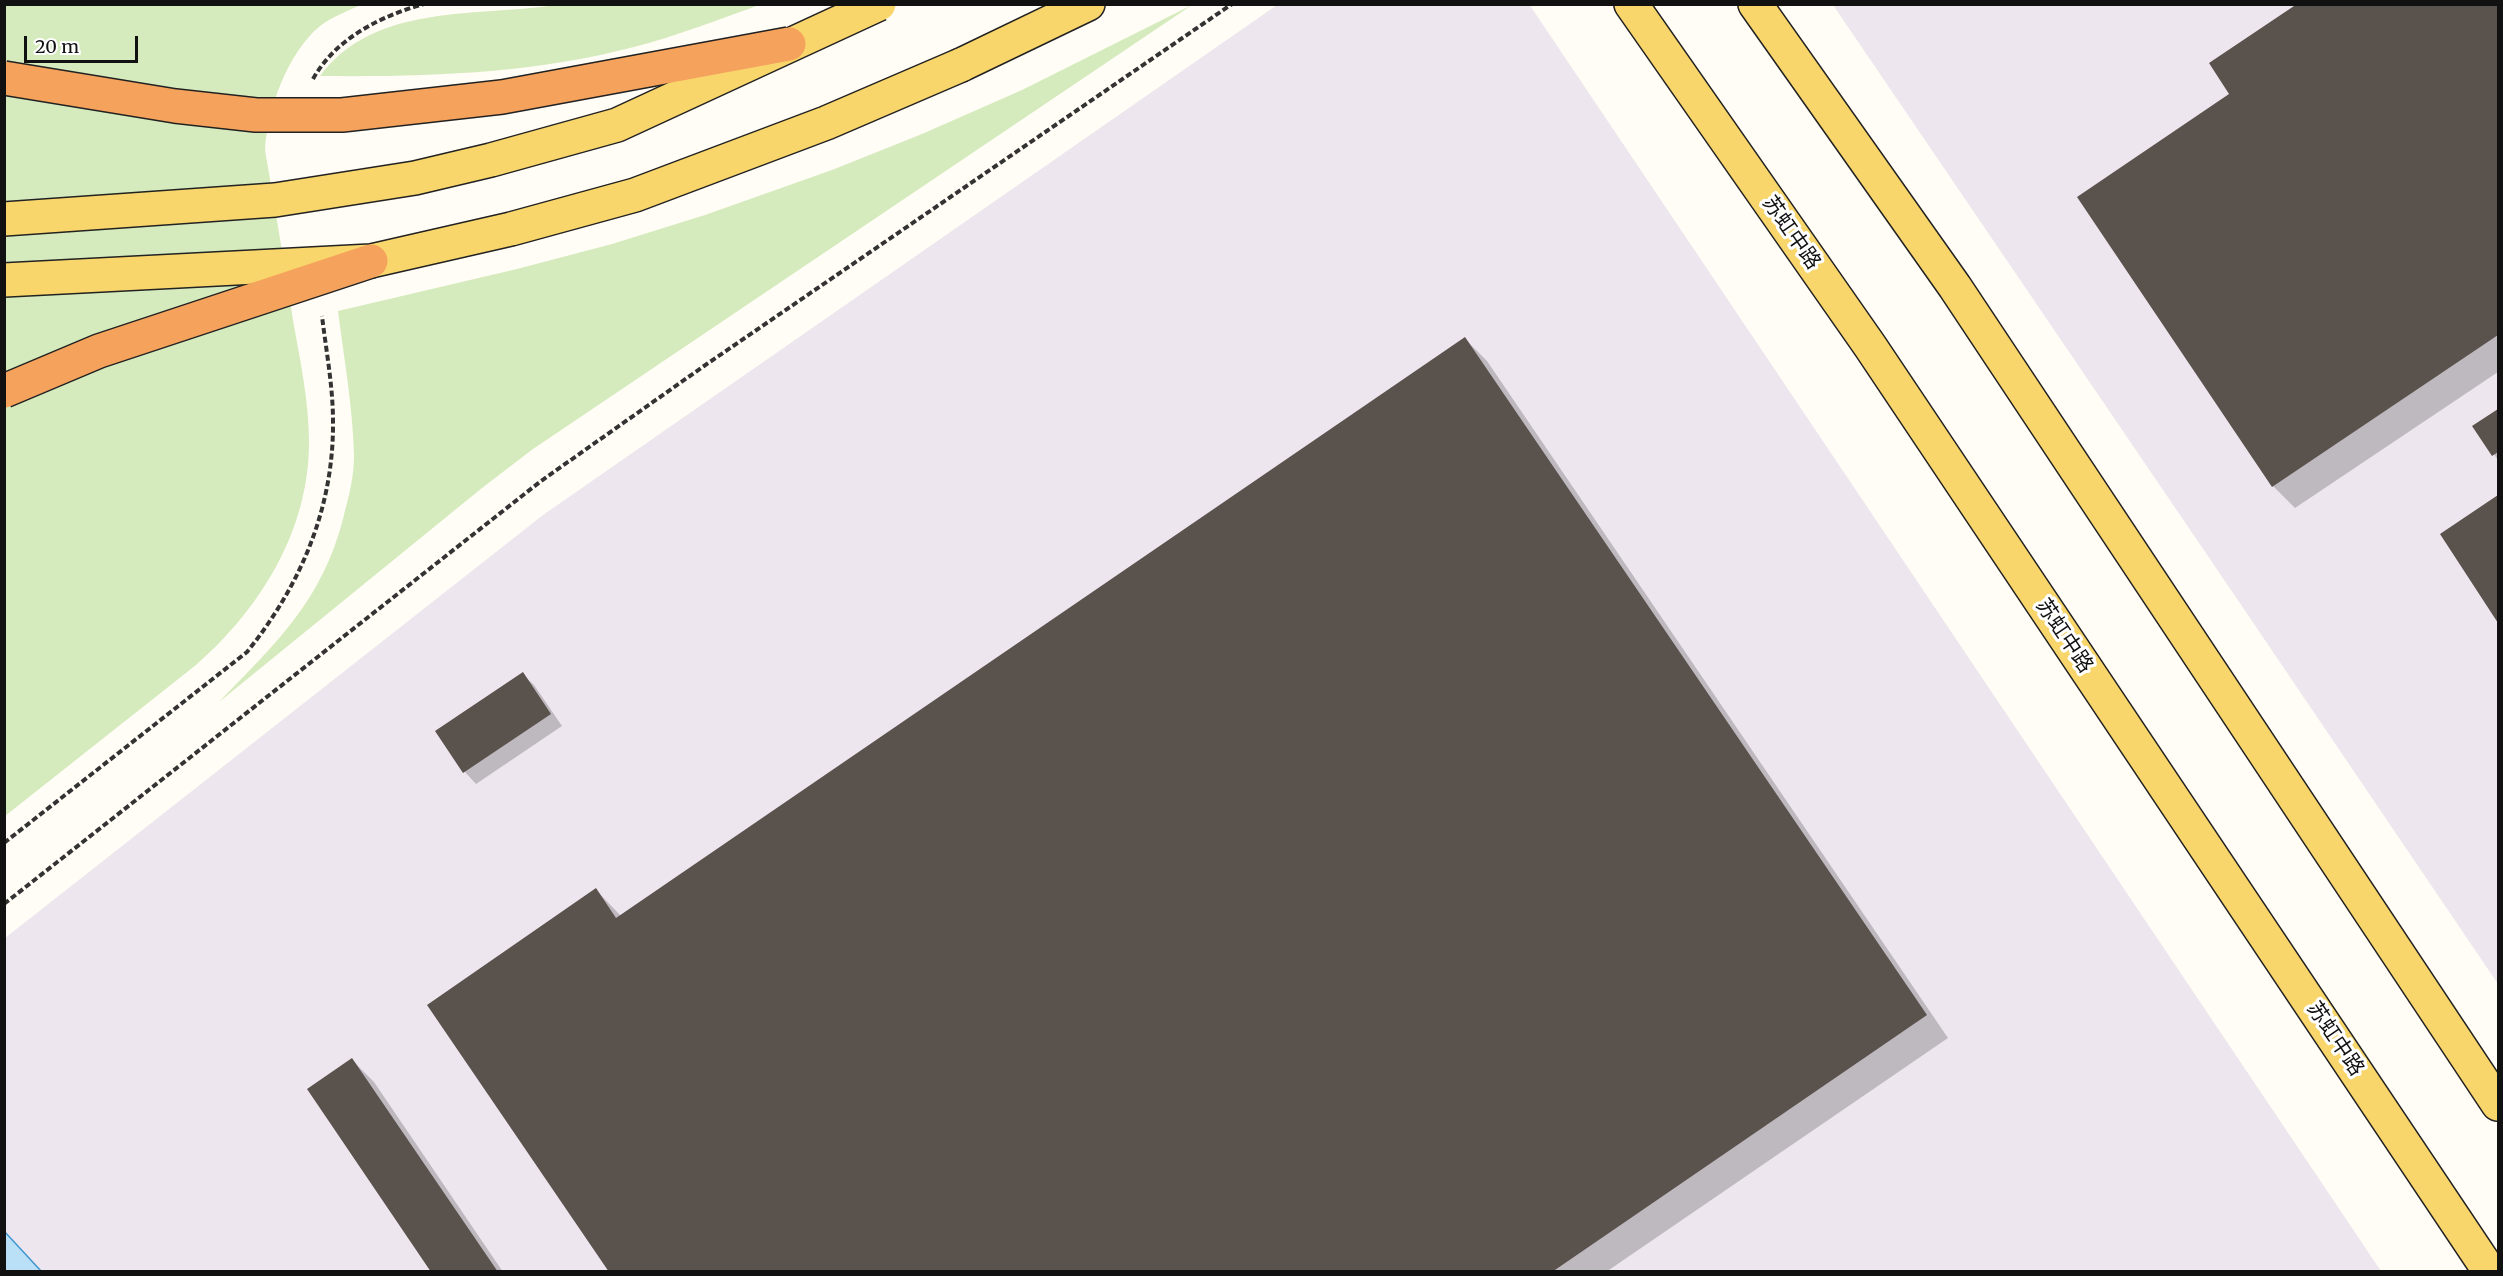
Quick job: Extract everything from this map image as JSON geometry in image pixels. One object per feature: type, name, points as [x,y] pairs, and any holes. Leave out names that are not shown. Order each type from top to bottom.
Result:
[{"type":"highway","points":[[4,78],[186,108],[256,115],[342,115],[502,97],[789,44]]},
{"type":"highway","points":[[4,391],[99,351],[371,261]]},
{"type":"main road","points":[[4,219],[275,200],[426,175],[491,160],[617,125],[879,4]]},
{"type":"main road","points":[[4,280],[371,261],[511,229],[635,195],[826,123],[962,65],[1088,4]]},
{"type":"main road","name":"苏虹中路","points":[[1631,4],[1876,356],[2490,1272]]},
{"type":"main road","points":[[1755,4],[1955,287],[2499,1104]]},
{"type":"path","points":[[309,86],[319,68],[343,44],[392,15],[424,4]]},
{"type":"path","points":[[4,904],[541,481],[1232,4]]},
{"type":"path","points":[[4,843],[239,658],[277,612],[308,554],[327,486],[334,420],[320,306]]},
{"type":"shaded area","points":[[1529,4],[2381,1271],[41,1272],[5,1231],[5,938],[543,515],[1277,5]]},
{"type":"shaded area","points":[[1833,5],[2498,5],[2498,984],[2214,565]]},
{"type":"green space","points":[[5,5],[361,5],[320,26],[298,51],[281,83],[267,134],[265,150],[304,381],[309,427],[307,475],[290,536],[277,565],[260,593],[220,643],[196,665],[5,816]]},
{"type":"green space","points":[[556,5],[759,5],[650,43],[556,63],[478,72],[399,76],[320,76],[342,52],[368,36],[397,25],[460,13]]},
{"type":"green space","points":[[1192,5],[533,449],[219,702],[279,639],[295,618],[311,596],[335,545],[349,493],[354,456],[350,402],[338,311],[612,244],[705,215],[832,170],[1022,90]]},
{"type":"water","points":[[4,1231],[41,1271],[5,1271]]},
{"type":"building","points":[[2297,4],[2498,4],[2498,335],[2272,487],[2077,197],[2229,94],[2209,63]]},
{"type":"building","points":[[1465,337],[1927,1015],[1552,1272],[609,1272],[427,1005],[596,888],[616,918]]},
{"type":"building","points":[[2498,409],[2498,452],[2492,456],[2472,426]]},
{"type":"building","points":[[2498,495],[2498,623],[2440,534]]},
{"type":"building","points":[[523,672],[551,714],[463,773],[435,731]]},
{"type":"building","points":[[352,1058],[498,1272],[431,1272],[307,1089]]}]
